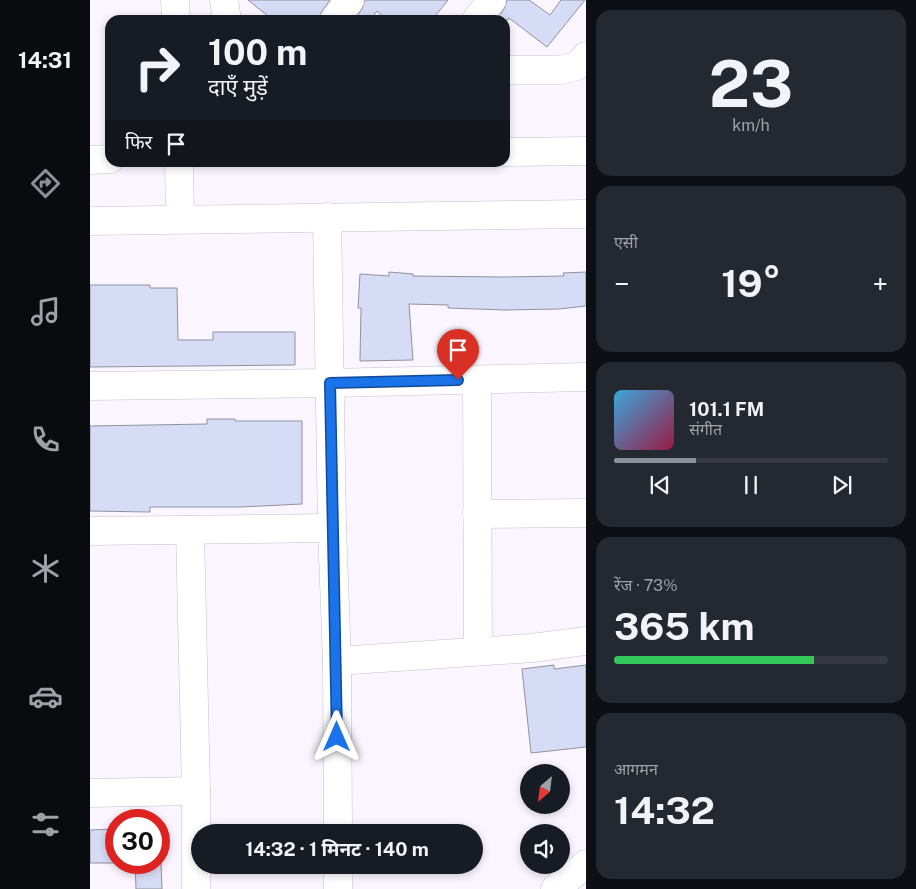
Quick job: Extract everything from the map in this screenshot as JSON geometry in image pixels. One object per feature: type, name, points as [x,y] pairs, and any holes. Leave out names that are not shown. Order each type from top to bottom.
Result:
[{"type":"street","points":[[175,0],[176,15]]},
{"type":"street","points":[[224,0],[227,15]]},
{"type":"street","points":[[338,15],[350,0]]},
{"type":"street","points":[[480,15],[492,0]]},
{"type":"street","points":[[510,70],[560,70],[577,66],[586,56]]},
{"type":"street","points":[[510,152],[586,151]]},
{"type":"street","points":[[90,160],[105,160]]},
{"type":"street","points":[[179,167],[180,219]]},
{"type":"street","points":[[90,221],[586,214]]},
{"type":"street","points":[[327,217],[332,528],[337,661],[338,824]]},
{"type":"street","points":[[90,386],[586,377]]},
{"type":"street","points":[[477,380],[478,651]]},
{"type":"street","points":[[477,514],[586,513]]},
{"type":"street","points":[[90,531],[332,528]]},
{"type":"street","points":[[190,530],[196,791],[196,889]]},
{"type":"street","points":[[337,661],[532,648],[586,641]]},
{"type":"street","points":[[90,793],[196,791]]},
{"type":"street","points":[[555,889],[586,864]]},
{"type":"street","points":[[338,874],[338,889]]},
{"type":"building","points":[[248,0],[330,0],[321,15],[267,15]]},
{"type":"building","points":[[365,0],[448,0],[436,15],[381,15],[377,11],[374,15],[358,15]]},
{"type":"building","points":[[507,0],[529,0],[550,15],[561,0],[585,0],[547,47],[510,19],[510,15],[500,15]]},
{"type":"building","points":[[389,272],[413,274],[413,276],[504,277],[564,276],[563,273],[586,272],[586,306],[559,309],[505,310],[448,308],[448,305],[409,304],[413,360],[360,361],[361,308],[358,308],[360,274],[389,276]]},
{"type":"building","points":[[90,285],[150,285],[150,288],[177,288],[178,340],[213,340],[213,332],[295,332],[295,365],[90,367]]},
{"type":"building","points":[[207,419],[302,421],[302,504],[241,507],[150,507],[150,512],[90,511],[90,426],[207,424]]},
{"type":"building","points":[[554,665],[554,669],[586,665],[586,747],[531,753],[522,669]]},
{"type":"building","points":[[105,829],[105,863],[90,863],[90,830]]},
{"type":"building","points":[[135,874],[161,874],[162,889],[136,889]]},
{"type":"route","points":[[337,737],[337,661],[332,528],[330,383],[458,380]]}]
